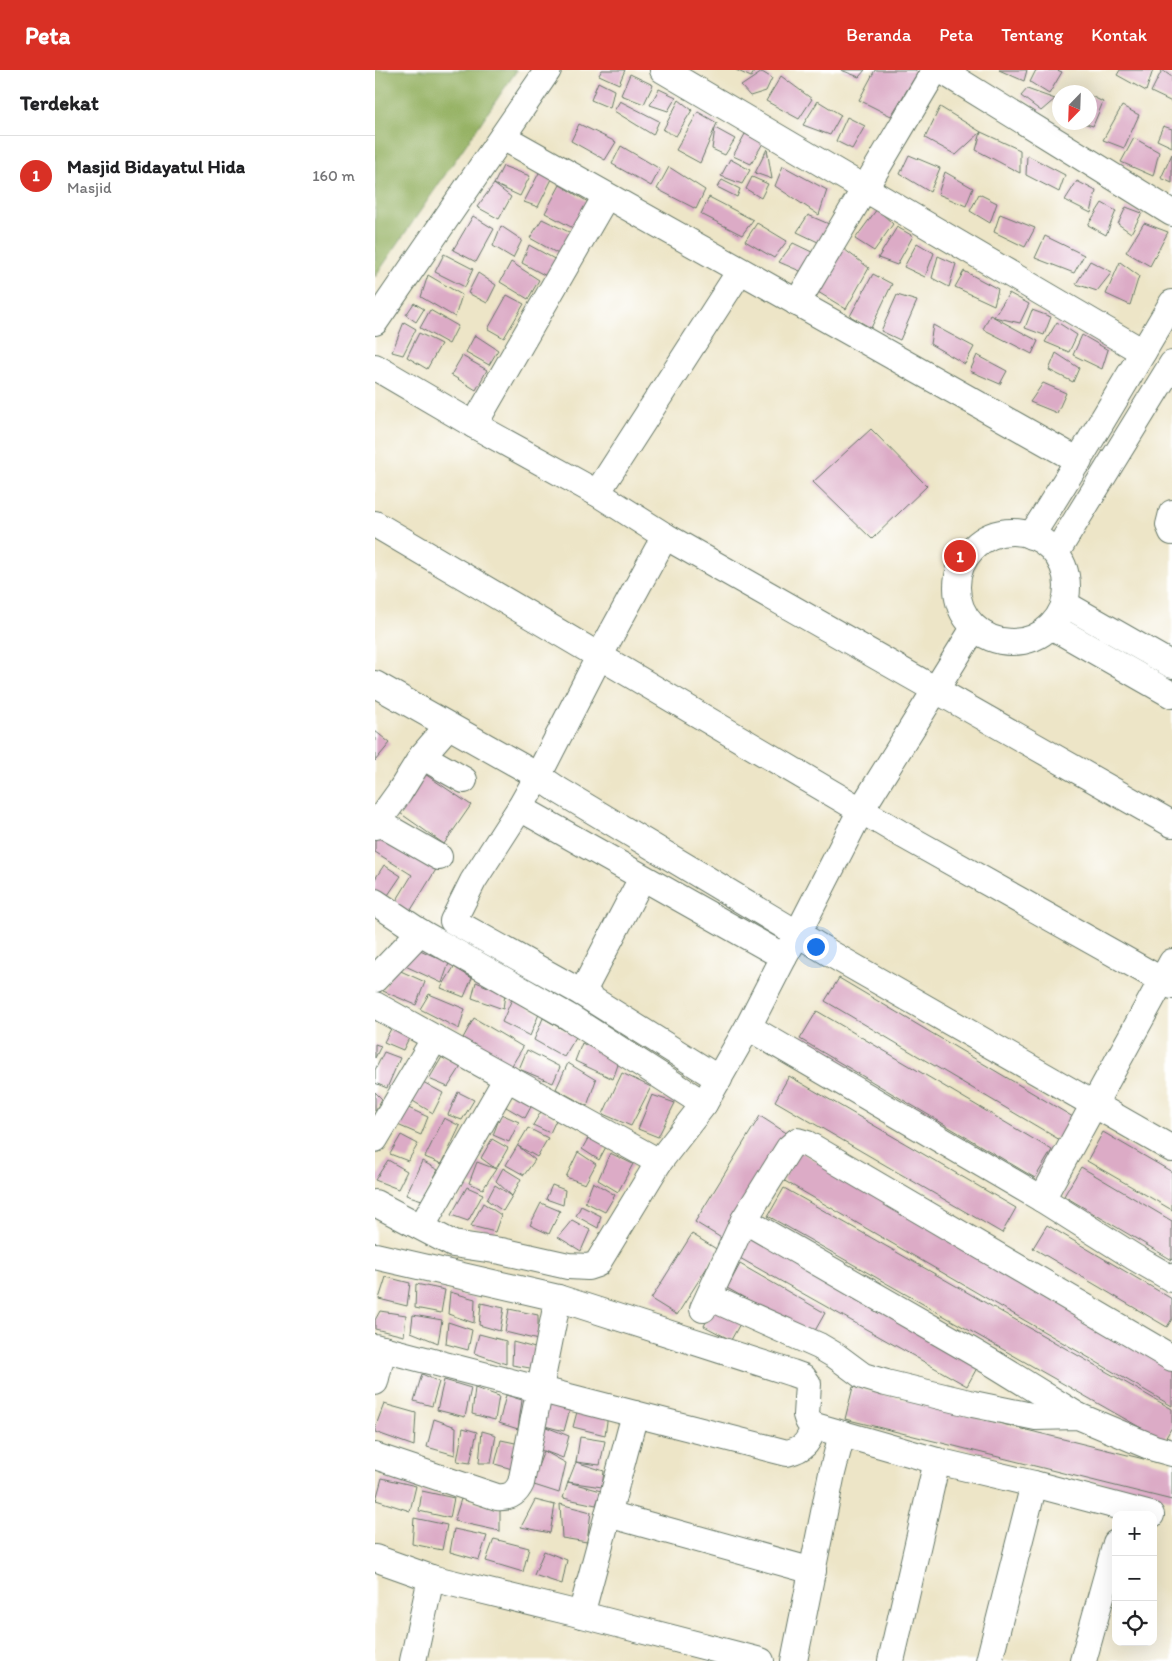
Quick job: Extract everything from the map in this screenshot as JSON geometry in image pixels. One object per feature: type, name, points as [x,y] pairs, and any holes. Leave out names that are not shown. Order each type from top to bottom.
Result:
[{"type":"street","points":[[375,322],[549,70]]},
{"type":"street","points":[[663,70],[864,189],[1136,363],[1165,393]]},
{"type":"street","points":[[797,302],[935,70]]},
{"type":"street","points":[[941,70],[1172,213]]},
{"type":"street","points":[[503,138],[1079,461]]},
{"type":"street","points":[[474,425],[605,196]]},
{"type":"street","points":[[597,493],[740,271]]},
{"type":"street","points":[[1031,536],[1079,461],[1172,303]]},
{"type":"street","points":[[1056,553],[1165,393],[1172,364]]},
{"type":"street","points":[[375,368],[597,493],[665,536],[1172,824]]},
{"type":"street","points":[[1172,513],[1169,525],[1172,532]]},
{"type":"street","points":[[375,524],[861,810],[1169,976],[1042,1199]]},
{"type":"street","points":[[1007,532],[1031,536],[1043,542],[1056,553],[1065,573],[1067,589],[1065,604],[1060,616],[1038,636],[1022,642],[1005,642],[988,637],[974,628],[961,608],[956,585],[959,569],[967,555],[978,544],[992,536],[1007,532]]},
{"type":"street","points":[[665,536],[600,655],[538,776],[520,808],[473,881],[453,921],[582,994],[719,1079]]},
{"type":"street","points":[[1065,604],[1172,665]]},
{"type":"street","points":[[1051,626],[1172,695]]},
{"type":"street","points":[[375,1203],[422,1226],[453,1244],[501,1251],[568,1266],[588,1267],[597,1264],[659,1162],[704,1104],[719,1079],[798,933],[861,810],[974,628]]},
{"type":"street","points":[[375,684],[538,776],[833,955],[1172,1149]]},
{"type":"street","points":[[439,858],[376,824],[399,793],[422,756],[448,726]]},
{"type":"street","points":[[422,756],[464,780]]},
{"type":"street","points":[[520,808],[784,957]]},
{"type":"street","points":[[582,994],[642,878]]},
{"type":"street","points":[[375,902],[420,932],[569,1017],[704,1104]]},
{"type":"street","points":[[375,979],[420,932]]},
{"type":"street","points":[[377,1010],[435,1038],[659,1162]]},
{"type":"street","points":[[748,1027],[1042,1199],[1172,1279]]},
{"type":"street","points":[[375,1140],[435,1038]]},
{"type":"street","points":[[422,1226],[507,1078]]},
{"type":"street","points":[[1078,1416],[1036,1417],[886,1383],[863,1376],[819,1346],[706,1303],[744,1220],[789,1148],[797,1142],[807,1144],[1172,1358]]},
{"type":"street","points":[[744,1220],[994,1364],[1078,1416],[1154,1448],[1172,1453]]},
{"type":"street","points":[[375,1256],[558,1298],[803,1377],[808,1384],[806,1415],[808,1421],[815,1426],[937,1461],[1034,1484],[1121,1511]]},
{"type":"street","points":[[375,1456],[497,1498],[506,1498],[515,1493],[521,1482],[558,1298]]},
{"type":"street","points":[[375,1382],[379,1348],[787,1453],[800,1450],[807,1443],[815,1426]]},
{"type":"street","points":[[581,1615],[635,1414]]},
{"type":"street","points":[[794,1661],[832,1473],[842,1434]]},
{"type":"street","points":[[891,1661],[937,1461]]},
{"type":"street","points":[[989,1661],[1034,1484]]},
{"type":"street","points":[[608,1514],[813,1571]]},
{"type":"street","points":[[1157,1516],[1172,1520]]},
{"type":"street","points":[[1083,1661],[1112,1556]]},
{"type":"street","points":[[375,1558],[431,1578],[761,1661]]},
{"type":"street","points":[[413,1661],[431,1578]]},
{"type":"green space","points":[[375,70],[517,70],[375,277]]},
{"type":"building","points":[[602,70],[625,70],[619,84],[599,75]]},
{"type":"building","points":[[736,70],[755,70],[751,77]]},
{"type":"building","points":[[841,70],[865,70],[859,77]]},
{"type":"building","points":[[875,70],[915,70],[918,72],[891,116],[859,100]]},
{"type":"building","points":[[999,70],[1027,70],[1024,81]]},
{"type":"building","points":[[1036,70],[1057,70],[1062,72],[1054,85],[1052,85],[1049,94],[1030,82]]},
{"type":"building","points":[[1120,70],[1153,70],[1146,91],[1117,75]]},
{"type":"building","points":[[1162,70],[1172,77],[1172,102],[1151,92]]},
{"type":"building","points":[[762,72],[772,78],[766,91],[750,96],[741,86]]},
{"type":"building","points":[[630,74],[653,85],[644,104],[621,95]]},
{"type":"building","points":[[781,76],[812,99],[799,119],[766,101]]},
{"type":"building","points":[[598,82],[614,90],[610,108],[591,100]]},
{"type":"building","points":[[659,89],[676,97],[668,111],[650,105]]},
{"type":"building","points":[[1027,89],[1052,98],[1052,102],[1041,111],[1021,96]]},
{"type":"building","points":[[1097,99],[1103,102],[1097,116]]},
{"type":"building","points":[[679,100],[692,110],[676,136],[663,130]]},
{"type":"building","points":[[620,101],[659,121],[653,135],[614,111]]},
{"type":"building","points":[[818,101],[841,115],[830,135],[803,125]]},
{"type":"building","points":[[1122,106],[1139,115],[1124,148],[1103,140]]},
{"type":"building","points":[[940,107],[981,132],[956,155],[925,138]]},
{"type":"building","points":[[698,112],[717,123],[700,163],[676,150]]},
{"type":"building","points":[[847,117],[865,126],[852,149],[836,141]]},
{"type":"building","points":[[579,124],[616,142],[605,160],[571,141]]},
{"type":"building","points":[[1163,126],[1172,129],[1172,147],[1157,140]]},
{"type":"building","points":[[715,128],[735,139],[725,155],[712,149]]},
{"type":"building","points":[[981,132],[1020,150],[1020,173],[976,150]]},
{"type":"building","points":[[745,134],[763,143],[751,164],[733,156]]},
{"type":"building","points":[[1134,138],[1159,152],[1153,176],[1121,162]]},
{"type":"building","points":[[621,146],[660,169],[651,186],[612,164]]},
{"type":"building","points":[[767,149],[772,179],[755,173]]},
{"type":"building","points":[[1172,154],[1172,183],[1161,178]]},
{"type":"building","points":[[909,155],[940,168],[930,192],[900,174]]},
{"type":"building","points":[[1027,155],[1065,175],[1059,192],[1026,175]]},
{"type":"building","points":[[730,159],[750,170],[742,184],[721,176]]},
{"type":"building","points":[[503,166],[530,176],[520,196],[494,184]]},
{"type":"building","points":[[783,166],[827,190],[819,215],[775,186]]},
{"type":"building","points":[[669,167],[705,190],[696,209],[657,189]]},
{"type":"building","points":[[541,169],[552,179],[538,207],[524,202]]},
{"type":"building","points":[[945,172],[973,188],[966,206],[938,194]]},
{"type":"building","points":[[752,177],[768,184],[761,198],[746,189]]},
{"type":"building","points":[[722,180],[740,189],[737,197],[717,187]]},
{"type":"building","points":[[1077,181],[1096,191],[1091,213],[1065,200]]},
{"type":"building","points":[[494,184],[511,197],[499,219],[477,207]]},
{"type":"building","points":[[560,185],[588,202],[573,228],[545,213]]},
{"type":"building","points":[[979,194],[997,203],[990,223],[970,211]]},
{"type":"building","points":[[709,197],[753,220],[742,235],[701,214]]},
{"type":"building","points":[[1102,203],[1116,211],[1106,235],[1088,225]]},
{"type":"building","points":[[1126,207],[1142,213],[1131,233],[1118,224]]},
{"type":"building","points":[[877,209],[893,224],[874,251],[855,239]]},
{"type":"building","points":[[1000,214],[1035,228],[1025,247],[994,232]]},
{"type":"building","points":[[808,215],[829,224],[818,242],[797,232]]},
{"type":"building","points":[[473,216],[494,229],[476,262],[453,250]]},
{"type":"building","points":[[542,219],[573,234],[562,256],[530,238]]},
{"type":"building","points":[[757,223],[787,241],[774,258],[745,241]]},
{"type":"building","points":[[1144,223],[1168,232],[1150,266],[1126,252]]},
{"type":"building","points":[[501,226],[522,240],[513,258],[493,246]]},
{"type":"building","points":[[897,227],[913,236],[897,265],[878,258]]},
{"type":"building","points":[[1045,236],[1084,255],[1074,273],[1035,258]]},
{"type":"building","points":[[793,243],[816,254],[807,274],[779,262]]},
{"type":"building","points":[[917,243],[934,253],[925,277],[904,267]]},
{"type":"building","points":[[529,245],[560,262],[550,278],[522,263]]},
{"type":"building","points":[[840,246],[869,268],[846,309],[813,289]]},
{"type":"building","points":[[444,254],[473,269],[465,287],[435,272]]},
{"type":"building","points":[[938,256],[956,264],[949,287],[932,278]]},
{"type":"building","points":[[1090,261],[1112,272],[1097,291],[1076,284]]},
{"type":"building","points":[[511,262],[539,280],[528,299],[500,282]]},
{"type":"building","points":[[1120,262],[1139,276],[1130,305],[1106,294]]},
{"type":"building","points":[[964,271],[998,289],[994,305],[955,287]]},
{"type":"building","points":[[478,273],[496,285],[487,303],[468,293]]},
{"type":"building","points":[[873,274],[892,284],[871,328],[850,316]]},
{"type":"building","points":[[428,275],[462,295],[455,317],[421,297]]},
{"type":"building","points":[[1009,293],[1029,304],[1020,323],[994,317]]},
{"type":"building","points":[[507,295],[524,304],[504,338],[488,329]]},
{"type":"building","points":[[897,295],[917,301],[900,340],[881,331]]},
{"type":"building","points":[[414,303],[424,309],[416,322],[406,315]]},
{"type":"building","points":[[430,310],[458,326],[449,344],[420,328]]},
{"type":"building","points":[[1032,310],[1051,317],[1044,335],[1025,328]]},
{"type":"building","points":[[990,315],[1038,341],[1032,354],[983,329]]},
{"type":"building","points":[[404,322],[416,329],[403,355],[392,352]]},
{"type":"building","points":[[1057,322],[1077,335],[1069,352],[1045,342]]},
{"type":"building","points":[[933,325],[974,347],[965,364],[930,344]]},
{"type":"building","points":[[419,333],[441,344],[427,369],[407,357]]},
{"type":"building","points":[[475,335],[498,350],[489,365],[466,352]]},
{"type":"building","points":[[1082,335],[1108,350],[1102,369],[1073,355]]},
{"type":"building","points":[[1056,353],[1079,368],[1073,382],[1049,370]]},
{"type":"building","points":[[977,355],[1007,371],[1000,384],[970,371]]},
{"type":"building","points":[[462,356],[487,370],[476,390],[451,375]]},
{"type":"building","points":[[1043,383],[1066,393],[1057,413],[1030,402]]},
{"type":"building","points":[[871,429],[927,486],[872,539],[813,482]]},
{"type":"building","points":[[375,731],[390,743],[375,761]]},
{"type":"building","points":[[416,768],[471,805],[444,844],[390,806]]},
{"type":"building","points":[[375,830],[437,868],[406,918],[392,908],[412,875],[375,852]]},
{"type":"building","points":[[384,865],[401,876],[382,904],[375,900],[375,879]]},
{"type":"building","points":[[409,945],[449,963],[442,983],[401,964]]},
{"type":"building","points":[[454,967],[472,978],[464,997],[441,988]]},
{"type":"building","points":[[394,968],[425,982],[416,1005],[383,991]]},
{"type":"building","points":[[839,978],[1073,1117],[1060,1140],[825,1001]]},
{"type":"building","points":[[476,982],[505,994],[503,1009],[472,998]]},
{"type":"building","points":[[429,994],[465,1009],[459,1029],[420,1009]]},
{"type":"building","points":[[512,999],[539,1014],[530,1036],[502,1022]]},
{"type":"building","points":[[817,1011],[1052,1150],[1035,1178],[800,1039]]},
{"type":"building","points":[[474,1018],[523,1047],[511,1067],[463,1038]]},
{"type":"building","points":[[543,1018],[576,1037],[564,1057],[534,1040]]},
{"type":"building","points":[[394,1023],[411,1034],[403,1050],[384,1042]]},
{"type":"building","points":[[582,1043],[619,1062],[613,1079],[575,1061]]},
{"type":"building","points":[[375,1044],[381,1046],[375,1058]]},
{"type":"building","points":[[527,1050],[560,1067],[553,1083],[519,1069]]},
{"type":"building","points":[[384,1052],[400,1058],[387,1088],[375,1083],[375,1070]]},
{"type":"building","points":[[442,1057],[462,1065],[448,1087],[429,1079]]},
{"type":"building","points":[[568,1063],[596,1080],[587,1106],[556,1089]]},
{"type":"building","points":[[622,1073],[651,1087],[631,1126],[603,1114]]},
{"type":"building","points":[[789,1076],[1016,1208],[1002,1233],[775,1101]]},
{"type":"building","points":[[423,1082],[443,1093],[433,1113],[411,1100]]},
{"type":"building","points":[[513,1089],[533,1103],[525,1118],[506,1107]]},
{"type":"building","points":[[375,1092],[382,1099],[375,1111]]},
{"type":"building","points":[[458,1092],[474,1100],[462,1120],[448,1115]]},
{"type":"building","points":[[652,1095],[675,1103],[658,1137],[638,1129]]},
{"type":"building","points":[[404,1106],[428,1117],[421,1135],[393,1123]]},
{"type":"building","points":[[542,1110],[556,1120],[550,1133],[533,1125]]},
{"type":"building","points":[[501,1114],[519,1122],[509,1142],[493,1135]]},
{"type":"building","points":[[760,1116],[788,1134],[723,1239],[695,1222]]},
{"type":"building","points":[[444,1118],[460,1126],[442,1164],[425,1157]]},
{"type":"building","points":[[528,1128],[548,1138],[537,1157],[518,1146],[535,1160],[524,1175],[506,1165]]},
{"type":"building","points":[[1103,1132],[1172,1172],[1172,1210],[1087,1161]]},
{"type":"building","points":[[591,1133],[608,1143],[599,1160],[582,1149]]},
{"type":"building","points":[[401,1135],[418,1144],[408,1161],[390,1154]]},
{"type":"building","points":[[492,1139],[508,1148],[496,1169],[481,1158]]},
{"type":"building","points":[[799,1151],[1172,1367],[1172,1406],[783,1180]]},
{"type":"building","points":[[578,1152],[596,1164],[585,1184],[566,1177]]},
{"type":"building","points":[[610,1153],[633,1164],[618,1192],[598,1180]]},
{"type":"building","points":[[388,1160],[407,1171],[398,1189],[375,1180]]},
{"type":"building","points":[[422,1161],[438,1170],[422,1200],[406,1195]]},
{"type":"building","points":[[477,1162],[496,1169],[483,1189],[469,1183]]},
{"type":"building","points":[[1081,1167],[1172,1221],[1172,1260],[1064,1196]]},
{"type":"building","points":[[503,1168],[521,1179],[512,1196],[496,1181]]},
{"type":"building","points":[[593,1182],[615,1195],[605,1212],[585,1202]]},
{"type":"building","points":[[495,1185],[512,1196],[503,1211],[487,1200]]},
{"type":"building","points":[[552,1185],[565,1190],[563,1205],[546,1199]]},
{"type":"building","points":[[467,1187],[483,1194],[468,1221],[451,1215]]},
{"type":"building","points":[[784,1188],[1172,1409],[1172,1427],[1164,1441],[768,1216]]},
{"type":"building","points":[[483,1203],[501,1215],[495,1232],[471,1226]]},
{"type":"building","points":[[541,1203],[560,1211],[549,1234],[530,1225]]},
{"type":"building","points":[[581,1206],[601,1216],[598,1228],[576,1216]]},
{"type":"building","points":[[572,1220],[590,1230],[581,1251],[558,1237]]},
{"type":"building","points":[[1047,1225],[1172,1299],[1172,1319],[1167,1327],[1033,1248]]},
{"type":"building","points":[[753,1230],[982,1359],[967,1386],[738,1257]]},
{"type":"building","points":[[692,1234],[718,1250],[677,1315],[651,1299]]},
{"type":"building","points":[[740,1264],[825,1313],[812,1336],[727,1288]]},
{"type":"building","points":[[386,1277],[410,1283],[407,1306],[379,1299]]},
{"type":"building","points":[[416,1284],[445,1290],[441,1313],[415,1308]]},
{"type":"building","points":[[450,1292],[475,1299],[474,1323],[448,1314]]},
{"type":"building","points":[[481,1303],[504,1308],[500,1331],[479,1325]]},
{"type":"building","points":[[714,1307],[741,1322],[731,1340],[704,1326]]},
{"type":"building","points":[[509,1309],[538,1315],[538,1340],[505,1332]]},
{"type":"building","points":[[380,1311],[406,1315],[404,1336],[375,1329],[375,1320]]},
{"type":"building","points":[[413,1315],[442,1320],[438,1343],[411,1332]]},
{"type":"building","points":[[448,1322],[472,1330],[468,1350],[446,1344]]},
{"type":"building","points":[[479,1334],[506,1341],[506,1364],[474,1353]]},
{"type":"building","points":[[513,1342],[535,1348],[530,1368],[512,1365]]},
{"type":"building","points":[[422,1374],[439,1382],[432,1406],[414,1401]]},
{"type":"building","points":[[444,1380],[471,1388],[465,1417],[437,1410]]},
{"type":"building","points":[[853,1387],[1172,1466],[1172,1500],[845,1419]]},
{"type":"building","points":[[475,1388],[499,1396],[495,1420],[472,1414]]},
{"type":"building","points":[[506,1395],[522,1400],[518,1429],[499,1423]]},
{"type":"building","points":[[545,1401],[571,1405],[564,1431],[541,1425]]},
{"type":"building","points":[[384,1404],[416,1413],[414,1446],[375,1432]]},
{"type":"building","points":[[578,1408],[608,1415],[605,1435],[573,1427]]},
{"type":"building","points":[[434,1419],[456,1427],[455,1455],[427,1447]]},
{"type":"building","points":[[541,1425],[569,1436],[563,1458],[538,1450]]},
{"type":"building","points":[[463,1428],[477,1432],[470,1463],[457,1461]]},
{"type":"building","points":[[482,1431],[496,1435],[491,1463],[479,1463]]},
{"type":"building","points":[[580,1437],[605,1441],[600,1465],[576,1462]]},
{"type":"building","points":[[501,1440],[520,1444],[512,1469],[495,1464]]},
{"type":"building","points":[[544,1451],[566,1463],[559,1493],[531,1484]]},
{"type":"building","points":[[576,1462],[604,1471],[602,1487],[568,1482]]},
{"type":"building","points":[[382,1478],[416,1486],[410,1511],[376,1500]]},
{"type":"building","points":[[568,1482],[601,1491],[596,1505],[563,1498]]},
{"type":"building","points":[[422,1491],[454,1498],[450,1518],[419,1511]]},
{"type":"building","points":[[461,1499],[500,1509],[500,1531],[454,1521]]},
{"type":"building","points":[[535,1500],[555,1505],[550,1533],[521,1527]]},
{"type":"building","points":[[560,1504],[591,1512],[587,1542],[562,1538]]},
{"type":"building","points":[[414,1518],[447,1525],[442,1550],[412,1544]]},
{"type":"building","points":[[454,1529],[487,1536],[479,1560],[450,1552]]},
{"type":"building","points":[[494,1539],[529,1548],[523,1572],[486,1561]]},
{"type":"building","points":[[544,1551],[567,1560],[562,1584],[534,1575]]},
{"type":"place","name":"Masjid Bidayatul Hida","points":[[960,556]]}]
